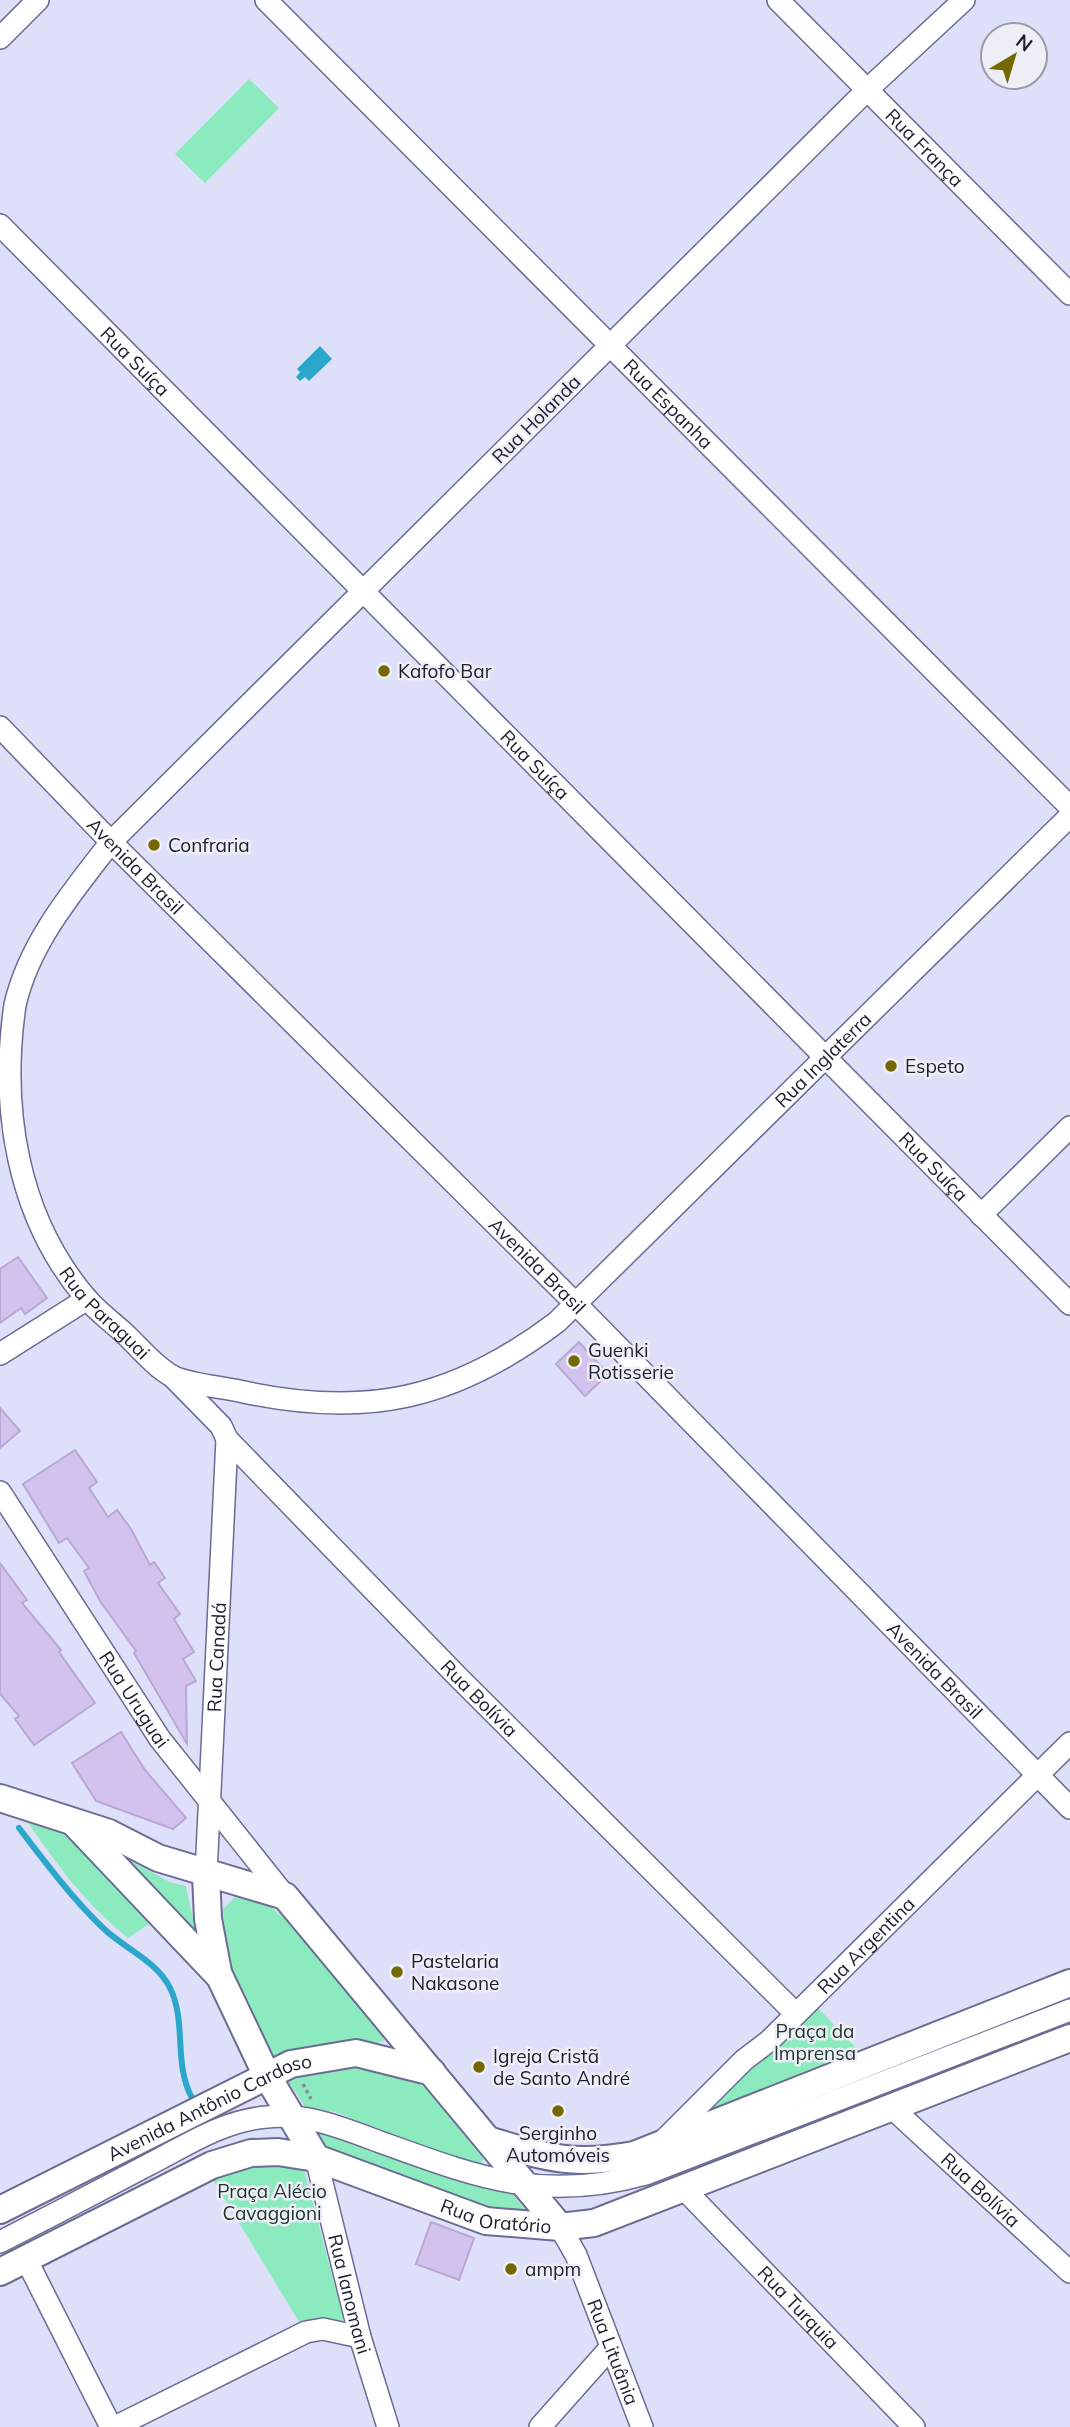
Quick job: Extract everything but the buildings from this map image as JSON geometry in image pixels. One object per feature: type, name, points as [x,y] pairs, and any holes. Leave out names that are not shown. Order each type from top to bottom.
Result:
[{"type":"main road","points":[[0,1798],[108,1833],[158,1858],[285,1896],[491,2141],[547,2158],[589,2163],[635,2155],[1070,1983]]},
{"type":"main road","points":[[72,1821],[220,1977]]},
{"type":"main road","points":[[206,1874],[208,1919],[220,1977],[266,2074],[316,2158]]},
{"type":"main road","points":[[208,1919],[238,1882]]},
{"type":"main road","name":"Rua Oratório","points":[[316,2158],[486,2221],[560,2227],[594,2223],[1070,2038]]},
{"type":"main road","name":"Avenida Antônio Cardoso","points":[[0,2209],[266,2074],[321,2057],[356,2053],[432,2072]]},
{"type":"main road","name":"Rua Lituânia","points":[[491,2141],[560,2227]]},
{"type":"main road","points":[[0,2272],[212,2165],[251,2153],[278,2152],[316,2158]]},
{"type":"street","points":[[0,38],[38,0]]},
{"type":"street","name":"Rua Espanha","points":[[267,0],[1070,807]]},
{"type":"street","name":"Rua França","points":[[778,0],[1070,295]]},
{"type":"street","name":"Rua Holanda","points":[[111,842],[868,89],[964,0]]},
{"type":"street","name":"Rua Suíça","points":[[0,225],[1070,1304]]},
{"type":"street","name":"Avenida Brasil","points":[[0,727],[111,842],[576,1304],[1070,1808]]},
{"type":"street","name":"Rua Inglaterra","points":[[576,1304],[1070,816]]},
{"type":"street","name":"Rua Paraguai","points":[[111,842],[45,933],[28,967],[16,1003],[7,1058],[8,1115],[24,1193],[57,1258],[87,1299],[172,1376],[277,1400],[317,1405],[366,1403],[409,1397],[452,1384],[492,1367],[530,1343],[576,1304]]},
{"type":"street","points":[[981,1215],[1070,1127]]},
{"type":"street","points":[[0,1354],[87,1299]]},
{"type":"street","name":"Rua Bolívia","points":[[172,1376],[221,1426],[227,1439],[457,1676],[796,2014]]},
{"type":"street","name":"Rua Canadá","points":[[206,1874],[207,1795],[227,1439]]},
{"type":"street","name":"Rua Uruguai","points":[[0,1492],[160,1739],[285,1896]]},
{"type":"street","name":"Rua Argentina","points":[[659,2144],[744,2060],[769,2041],[1070,1743]]},
{"type":"street","points":[[0,2242],[218,2129],[264,2117],[291,2117],[341,2127],[468,2173],[527,2186],[586,2187],[646,2174],[1070,2010]]},
{"type":"street","name":"Rua Bolívia","points":[[891,2107],[1070,2272]]},
{"type":"street","name":"Rua Ianomani","points":[[316,2158],[360,2337],[388,2427]]},
{"type":"street","name":"Rua Turquia","points":[[683,2188],[914,2427]]},
{"type":"street","name":"Rua Lituânia","points":[[560,2227],[576,2255],[642,2427]]},
{"type":"street","points":[[26,2259],[113,2427],[306,2332],[323,2329],[360,2337]]},
{"type":"street","points":[[540,2427],[611,2347]]},
{"type":"green space","points":[[249,79],[279,108],[205,183],[175,154]]},
{"type":"green space","points":[[24,1817],[69,1836],[155,1920],[128,1938],[97,1910],[72,1882]]},
{"type":"green space","points":[[132,1862],[170,1882],[186,1886],[196,1934]]},
{"type":"green space","points":[[236,1896],[265,1902],[293,1925],[381,2031],[384,2041],[373,2044],[321,2044],[272,2060],[221,1959],[221,1911]]},
{"type":"green space","name":"Praça da Imprensa","points":[[816,2006],[860,2052],[700,2115]]},
{"type":"green space","points":[[340,2061],[405,2076],[426,2088],[484,2160],[481,2163],[464,2161],[335,2112],[306,2108],[288,2081],[289,2076]]},
{"type":"green space","points":[[318,2133],[349,2140],[473,2185],[512,2194],[528,2213],[510,2216],[330,2151],[319,2142]]},
{"type":"green space","name":"Praça Alécio Cavaggioni","points":[[252,2162],[299,2167],[305,2173],[343,2317],[341,2323],[301,2325],[210,2175]]},
{"type":"water","points":[[320,346],[332,359],[309,381],[305,377],[300,381],[296,377],[300,372],[297,369]]},
{"type":"waterway","points":[[19,1828],[91,1916],[110,1935],[148,1962],[164,1978],[175,2001],[183,2071],[192,2098]]},
{"type":"place","name":"Kafofo Bar","points":[[384,671]]},
{"type":"place","name":"Confraria","points":[[154,845]]},
{"type":"place","name":"Espeto","points":[[891,1066]]},
{"type":"place","name":"Guenki Rotisserie","points":[[574,1361]]},
{"type":"place","name":"Pastelaria Nakasone","points":[[397,1972]]},
{"type":"place","name":"Igreja Cristã de Santo André","points":[[479,2067]]},
{"type":"place","name":"Serginho Automóveis","points":[[558,2111]]},
{"type":"place","name":"ampm","points":[[511,2269]]}]
